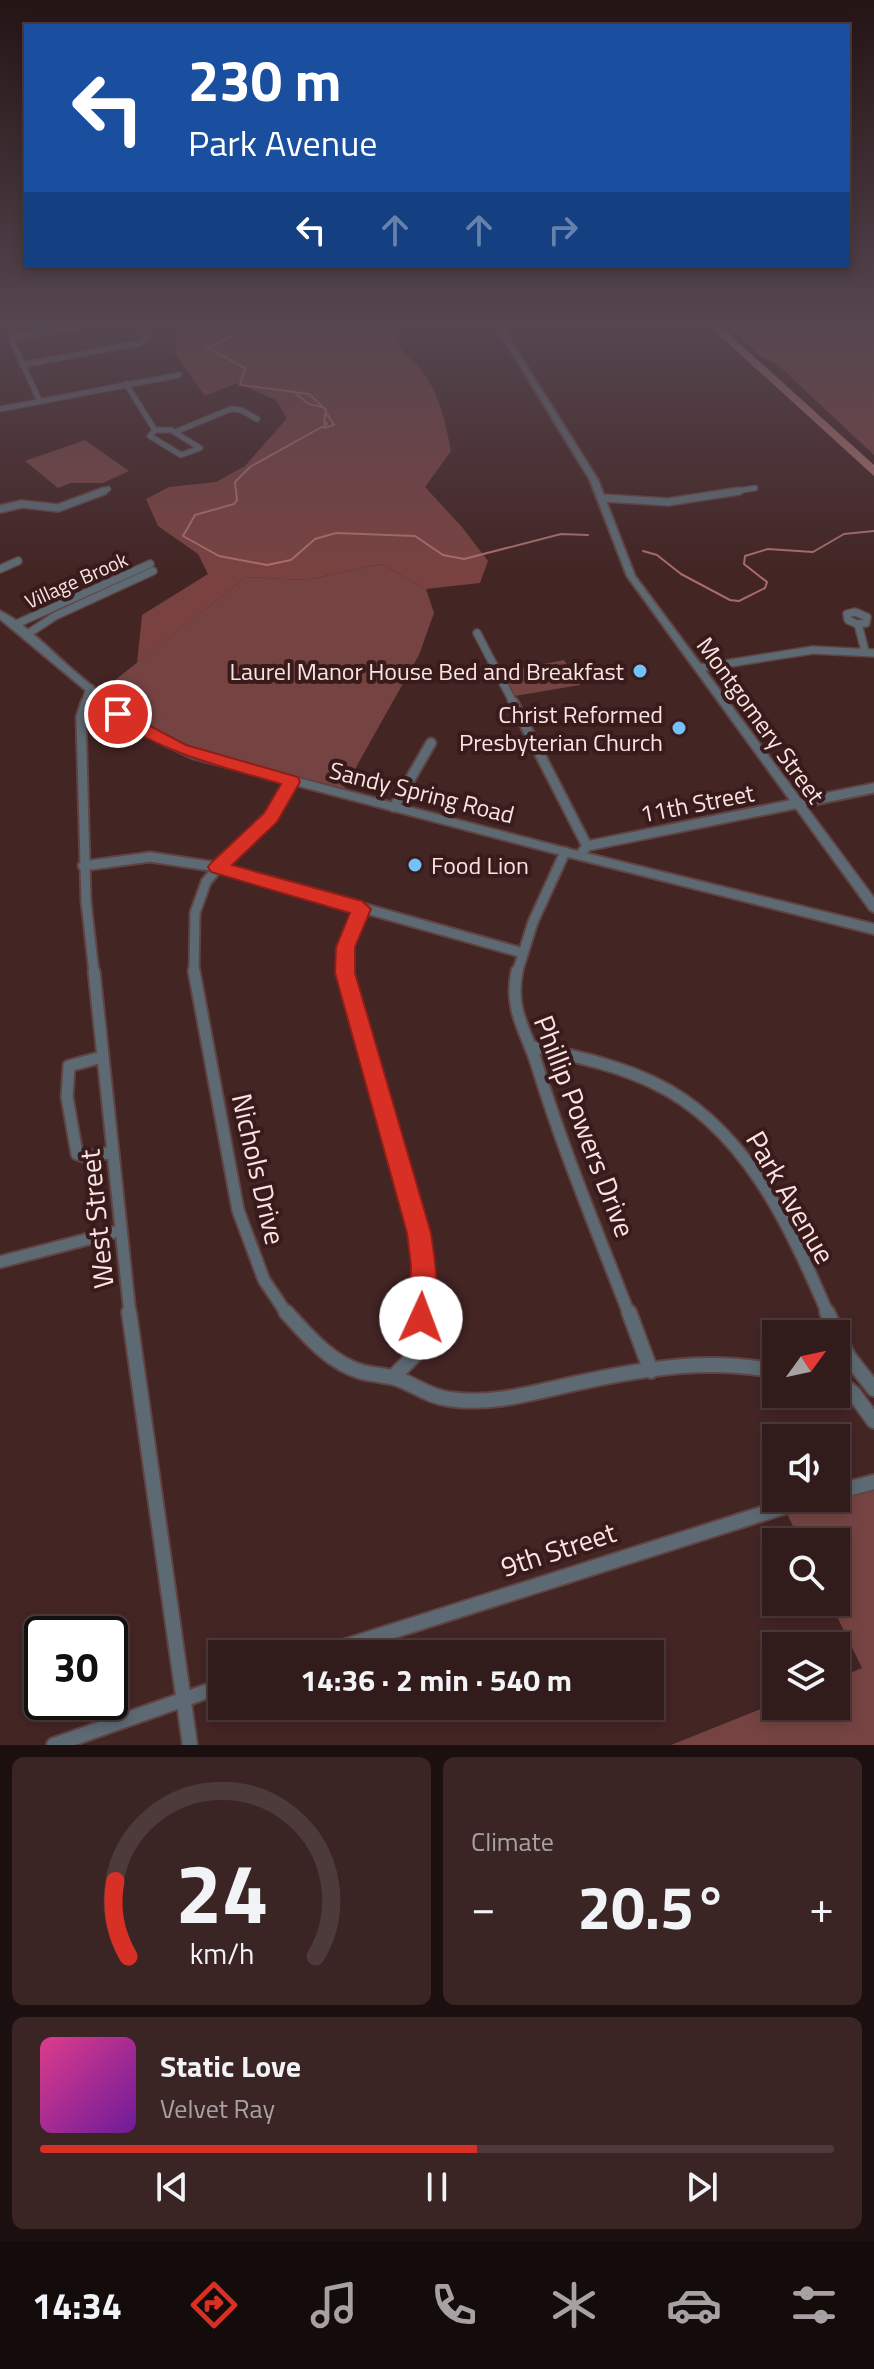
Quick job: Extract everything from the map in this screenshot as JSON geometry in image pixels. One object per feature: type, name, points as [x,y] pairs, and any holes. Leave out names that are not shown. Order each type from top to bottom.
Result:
[{"type":"street","points":[[140,406],[155,430]]},
{"type":"street","name":"Montgomery Street","points":[[547,406],[603,498],[631,576],[874,907]]},
{"type":"street","points":[[175,432],[237,409],[257,419]]},
{"type":"street","points":[[155,430],[175,432],[198,446],[198,450],[181,455],[150,436],[155,430]]},
{"type":"street","points":[[603,498],[668,502],[755,488]]},
{"type":"street","points":[[0,509],[22,504],[58,508],[108,489]]},
{"type":"street","points":[[22,504],[26,495]]},
{"type":"street","points":[[0,569],[18,561]]},
{"type":"street","name":"Village Brook","points":[[14,625],[152,568],[55,616],[26,635]]},
{"type":"street","name":"Sandy Spring Road","points":[[0,614],[118,714],[164,743],[292,782],[565,852],[583,850],[874,929]]},
{"type":"street","points":[[699,668],[813,650],[870,652],[858,624]]},
{"type":"street","points":[[477,633],[583,850]]},
{"type":"street","name":"West Street","points":[[90,688],[81,717],[83,866],[119,1231],[157,1526],[190,1745]]},
{"type":"street","points":[[394,807],[431,743]]},
{"type":"street","name":"Nichols Drive","points":[[292,782],[271,817],[217,867],[201,892],[193,947],[232,1182],[249,1249],[281,1308],[318,1345],[352,1369],[373,1376],[393,1377],[425,1393],[476,1402],[508,1400],[601,1378],[717,1363],[762,1369]]},
{"type":"street","name":"11th Street","points":[[583,850],[874,788]]},
{"type":"street","name":"Phillip Powers Drive","points":[[565,852],[523,953],[515,986],[514,1008],[530,1046],[552,1120],[613,1267],[651,1371]]},
{"type":"street","points":[[83,866],[150,857],[217,867],[523,953]]},
{"type":"street","points":[[362,909],[345,947],[345,973],[413,1204],[423,1265],[420,1336],[415,1355],[393,1377]]},
{"type":"street","name":"Park Avenue","points":[[530,1046],[614,1067],[648,1080],[718,1125],[752,1166],[804,1263],[856,1372],[874,1389]]},
{"type":"street","points":[[102,1057],[69,1066],[66,1074],[70,1111],[80,1156],[113,1152]]},
{"type":"street","points":[[0,1262],[119,1231]]},
{"type":"street","points":[[850,1374],[856,1372]]},
{"type":"street","points":[[850,1390],[874,1421]]},
{"type":"street","points":[[850,1488],[874,1482]]},
{"type":"street","name":"9th Street","points":[[364,1640],[765,1512]]},
{"type":"street","points":[[54,1745],[208,1690]]},
{"type":"shaded area","points":[[280,406],[440,406],[451,451],[425,487],[488,561],[480,583],[426,589],[381,564],[306,580],[246,577],[137,663],[142,615],[208,574],[198,554],[158,526],[146,499],[169,487],[216,482],[245,466],[287,418]]},
{"type":"shaded area","points":[[822,406],[874,406],[874,455]]},
{"type":"shaded area","points":[[85,440],[129,471],[103,483],[71,483],[58,488],[25,461]]},
{"type":"shaded area","points":[[381,564],[426,589],[434,613],[419,655],[341,794],[196,755],[96,695],[246,577],[306,580]]},
{"type":"shaded area","points":[[564,660],[580,685],[509,697],[497,673]]},
{"type":"shaded area","points":[[874,1481],[874,1745],[671,1745],[762,1709],[762,1720],[850,1720],[850,1673],[862,1668],[850,1643],[850,1632],[845,1632],[837,1616],[850,1616],[850,1528],[794,1528],[786,1512],[850,1512],[850,1492]]},
{"type":"waterway","points":[[322,406],[326,410],[324,422],[327,424],[250,467],[235,482],[237,500],[234,504],[195,515],[183,536],[219,556],[267,565],[291,560],[315,539],[336,533],[415,536],[443,555],[464,559],[561,534],[588,535]]},
{"type":"waterway","points":[[802,406],[874,472]]},
{"type":"waterway","points":[[324,428],[334,425],[327,414]]},
{"type":"waterway","points":[[643,551],[657,555],[681,574],[730,600],[739,601],[765,588],[767,582],[744,564],[745,556],[768,549],[813,552],[844,534],[874,531]]},
{"type":"place","name":"Laurel Manor House Bed and Breakfast","points":[[640,671]]},
{"type":"place","name":"Christ Reformed Presbyterian Church","points":[[679,728]]},
{"type":"place","name":"Food Lion","points":[[415,865]]},
{"type":"route","points":[[118,714],[164,743],[292,782],[271,817],[217,867],[362,909],[345,947],[345,973],[413,1204],[423,1265],[421,1318]]}]
